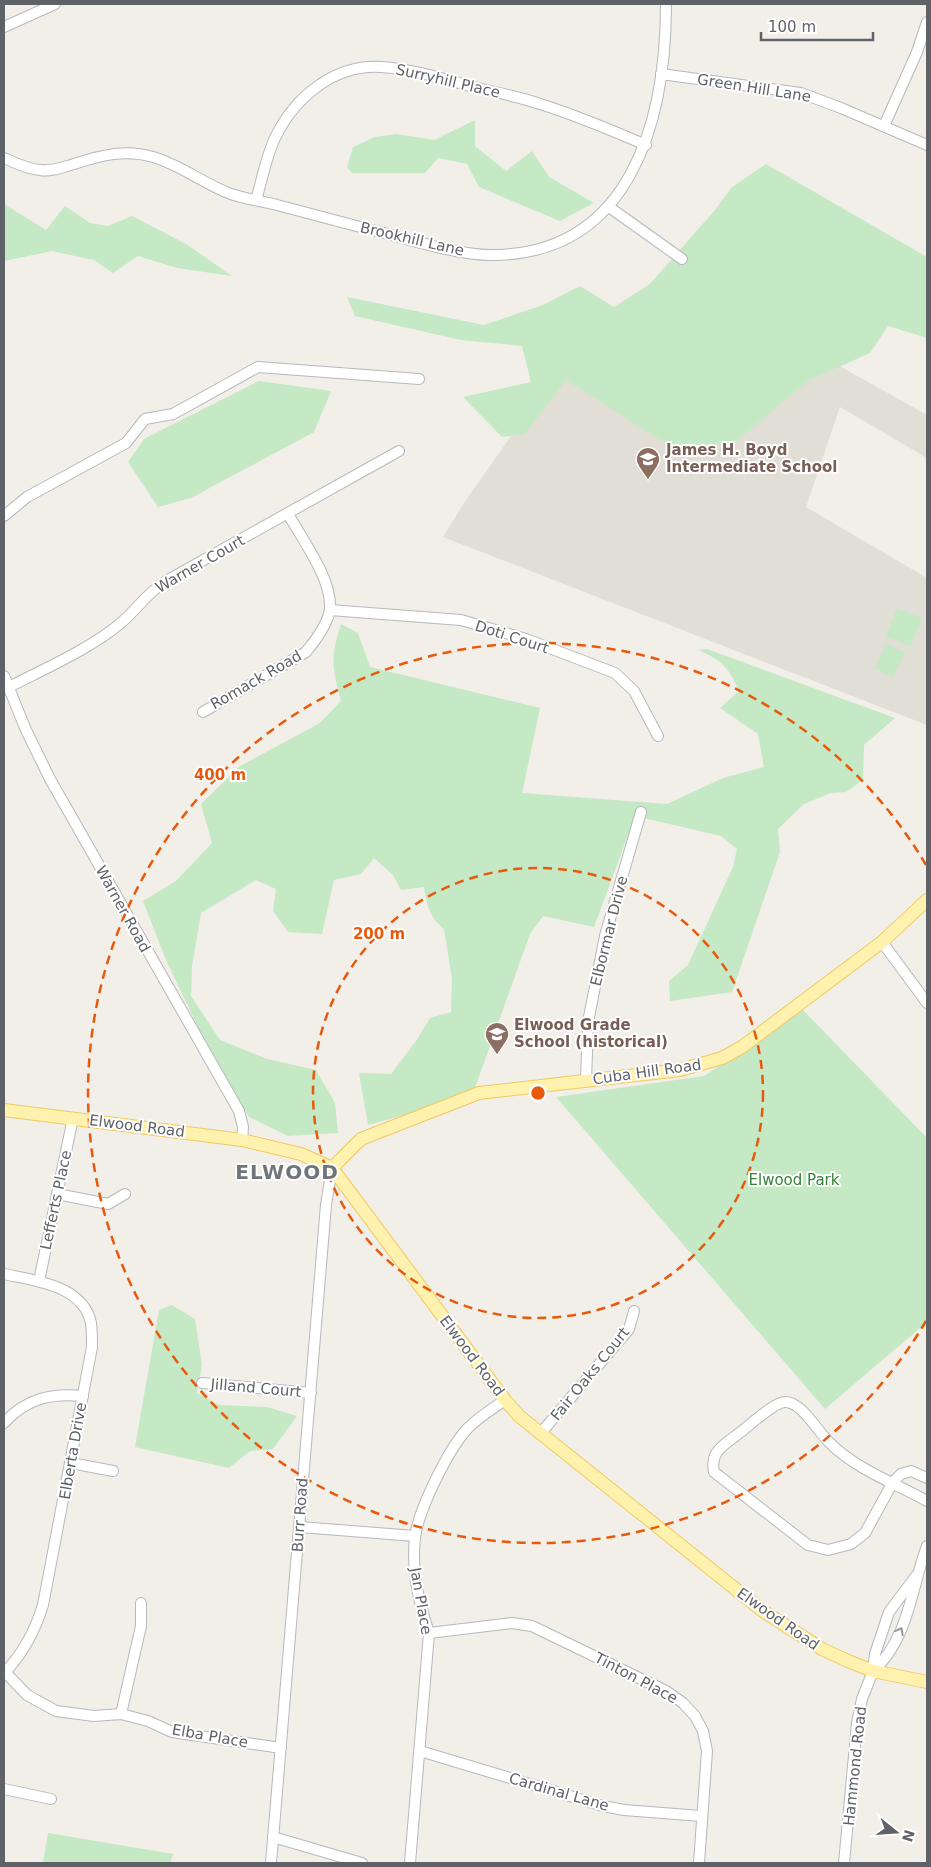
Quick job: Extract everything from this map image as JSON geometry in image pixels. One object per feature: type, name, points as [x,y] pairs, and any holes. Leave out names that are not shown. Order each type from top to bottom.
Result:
[{"type":"main road","name":"Cuba Hill Road","points":[[332,1168],[361,1140],[479,1094],[680,1070],[722,1058],[742,1047],[882,942],[927,900]]},
{"type":"main road","name":"Elwood Road","points":[[4,1110],[242,1140],[301,1154],[332,1168],[505,1400],[540,1434],[763,1611],[822,1649],[873,1671],[927,1682]]},
{"type":"street","points":[[4,27],[55,4]]},
{"type":"street","name":"Brookhill Lane","points":[[4,158],[25,167],[55,170],[115,152],[136,153],[172,163],[231,194],[396,236],[487,255],[536,251],[574,235],[609,207],[624,188],[646,145],[661,74],[666,4]]},
{"type":"street","points":[[884,126],[917,52],[927,22]]},
{"type":"street","name":"Surryhill Place","points":[[256,200],[274,140],[284,121],[298,103],[313,89],[335,75],[357,69],[379,66],[405,69],[540,104],[646,145]]},
{"type":"street","name":"Green Hill Lane","points":[[661,74],[801,93],[884,126],[927,146]]},
{"type":"street","points":[[609,207],[682,259]]},
{"type":"street","points":[[4,516],[27,497],[126,443],[145,419],[173,414],[258,367],[419,379]]},
{"type":"street","name":"Warner Court","points":[[9,687],[105,635],[122,622],[154,589],[166,581],[399,452]]},
{"type":"street","points":[[288,514],[327,586],[330,610]]},
{"type":"street","name":"Romack Road","points":[[203,712],[306,652],[316,640],[330,610]]},
{"type":"street","name":"Doti Court","points":[[330,610],[461,620],[526,639],[615,673],[634,691],[658,736]]},
{"type":"street","name":"Warner Road","points":[[4,676],[26,730],[55,787],[239,1111],[243,1127],[242,1140]]},
{"type":"street","name":"Elbormar Drive","points":[[586,1080],[588,1022],[604,936],[641,812]]},
{"type":"street","points":[[882,942],[927,1004]]},
{"type":"street","name":"Lefferts Place","points":[[39,1282],[73,1118]]},
{"type":"street","name":"Burr Road","points":[[271,1863],[326,1205],[332,1168]]},
{"type":"street","points":[[58,1194],[108,1204],[125,1194]]},
{"type":"street","name":"Elberta Drive","points":[[4,1274],[58,1287],[73,1296],[82,1304],[91,1323],[92,1347],[71,1463],[39,1618],[20,1655],[4,1673]]},
{"type":"street","name":"Fair Oaks Court","points":[[540,1434],[629,1329],[634,1311]]},
{"type":"street","name":"Jilland Court","points":[[202,1383],[311,1393]]},
{"type":"street","points":[[4,1422],[18,1409],[49,1395],[83,1396]]},
{"type":"street","name":"Jan Place","points":[[410,1863],[429,1633],[415,1579],[415,1536],[425,1505],[456,1443],[483,1415],[505,1400]]},
{"type":"street","points":[[927,1478],[911,1471],[901,1474],[893,1482],[865,1533],[851,1544],[828,1550],[808,1545],[714,1472],[712,1462],[714,1454],[729,1441],[777,1405],[788,1402],[796,1404],[829,1442],[846,1458],[893,1482],[927,1501]]},
{"type":"street","points":[[71,1463],[113,1471]]},
{"type":"street","points":[[300,1526],[415,1536]]},
{"type":"street","points":[[873,1671],[885,1660],[907,1618],[916,1576],[927,1546]]},
{"type":"street","points":[[873,1671],[875,1654],[890,1612],[916,1576]]},
{"type":"street","points":[[121,1714],[141,1626],[141,1603]]},
{"type":"street","name":"Tinton Place","points":[[429,1633],[512,1623],[532,1626],[666,1691],[683,1702],[695,1716],[703,1731],[706,1750],[700,1863]]},
{"type":"street","name":"Hammond Road","points":[[844,1863],[857,1723],[862,1699],[873,1671]]},
{"type":"street","name":"Elba Place","points":[[4,1673],[27,1695],[56,1711],[94,1716],[121,1714],[180,1733],[281,1748]]},
{"type":"street","name":"Cardinal Lane","points":[[420,1751],[603,1806],[624,1810],[702,1816]]},
{"type":"street","points":[[4,1789],[51,1799]]},
{"type":"street","points":[[273,1837],[362,1863]]},
{"type":"shaded area","name":"James H. Boyd Intermediate School","points":[[670,271],[927,415],[927,458],[840,407],[806,507],[927,578],[927,725],[443,537],[464,503],[511,436],[565,366]]},
{"type":"green space","points":[[475,120],[475,146],[506,171],[532,151],[549,177],[594,203],[560,221],[479,187],[467,164],[438,158],[425,173],[352,173],[347,167],[353,147],[375,137],[396,134],[434,140]]},
{"type":"green space","points":[[766,164],[927,257],[927,338],[888,326],[870,353],[809,380],[734,443],[672,447],[566,380],[525,434],[502,437],[463,397],[531,382],[522,346],[461,340],[355,316],[347,297],[484,325],[543,305],[580,286],[614,307],[650,284],[715,210],[731,188]]},
{"type":"green space","points":[[4,204],[46,230],[65,206],[90,223],[108,226],[132,216],[186,244],[232,276],[177,268],[138,256],[113,273],[94,260],[52,251],[4,261]]},
{"type":"green space","points":[[259,381],[331,391],[314,432],[191,498],[158,507],[128,462],[144,439]]},
{"type":"green space","points":[[897,608],[922,618],[911,646],[886,637]]},
{"type":"green space","points":[[341,624],[358,633],[370,667],[540,708],[522,793],[667,804],[723,778],[764,767],[758,734],[720,708],[739,691],[732,676],[713,657],[698,650],[707,649],[895,718],[864,745],[863,780],[846,792],[831,793],[804,804],[778,829],[780,852],[732,992],[670,1001],[669,981],[688,965],[733,867],[737,849],[721,836],[635,816],[594,927],[543,916],[530,934],[472,1096],[368,1125],[359,1073],[391,1074],[416,1041],[430,1018],[451,1012],[452,979],[444,929],[435,920],[430,910],[424,887],[401,890],[393,875],[374,858],[361,874],[334,880],[322,934],[288,932],[273,911],[276,889],[256,880],[201,913],[192,966],[191,996],[220,1040],[267,1059],[316,1070],[335,1103],[338,1133],[288,1136],[249,1117],[198,1027],[166,960],[143,901],[176,881],[212,843],[201,804],[240,766],[320,723],[341,701],[334,671],[334,654]]},
{"type":"green space","points":[[886,644],[905,652],[893,677],[875,669]]},
{"type":"green space","name":"Elwood Park","points":[[803,1010],[927,1138],[927,1322],[825,1409],[556,1097],[704,1076]]},
{"type":"green space","points":[[172,1305],[195,1319],[202,1365],[197,1393],[219,1405],[267,1407],[297,1416],[273,1449],[250,1451],[229,1468],[135,1447],[159,1310]]},
{"type":"green space","points":[[48,1833],[173,1854],[170,1863],[43,1863]]},
{"type":"place","name":"James H. Boyd Intermediate School","points":[[648,480]]},
{"type":"place","name":"Elwood Grade School (historical)","points":[[497,1055]]},
{"type":"district","name":"ELWOOD","points":[[287,1172]]}]
